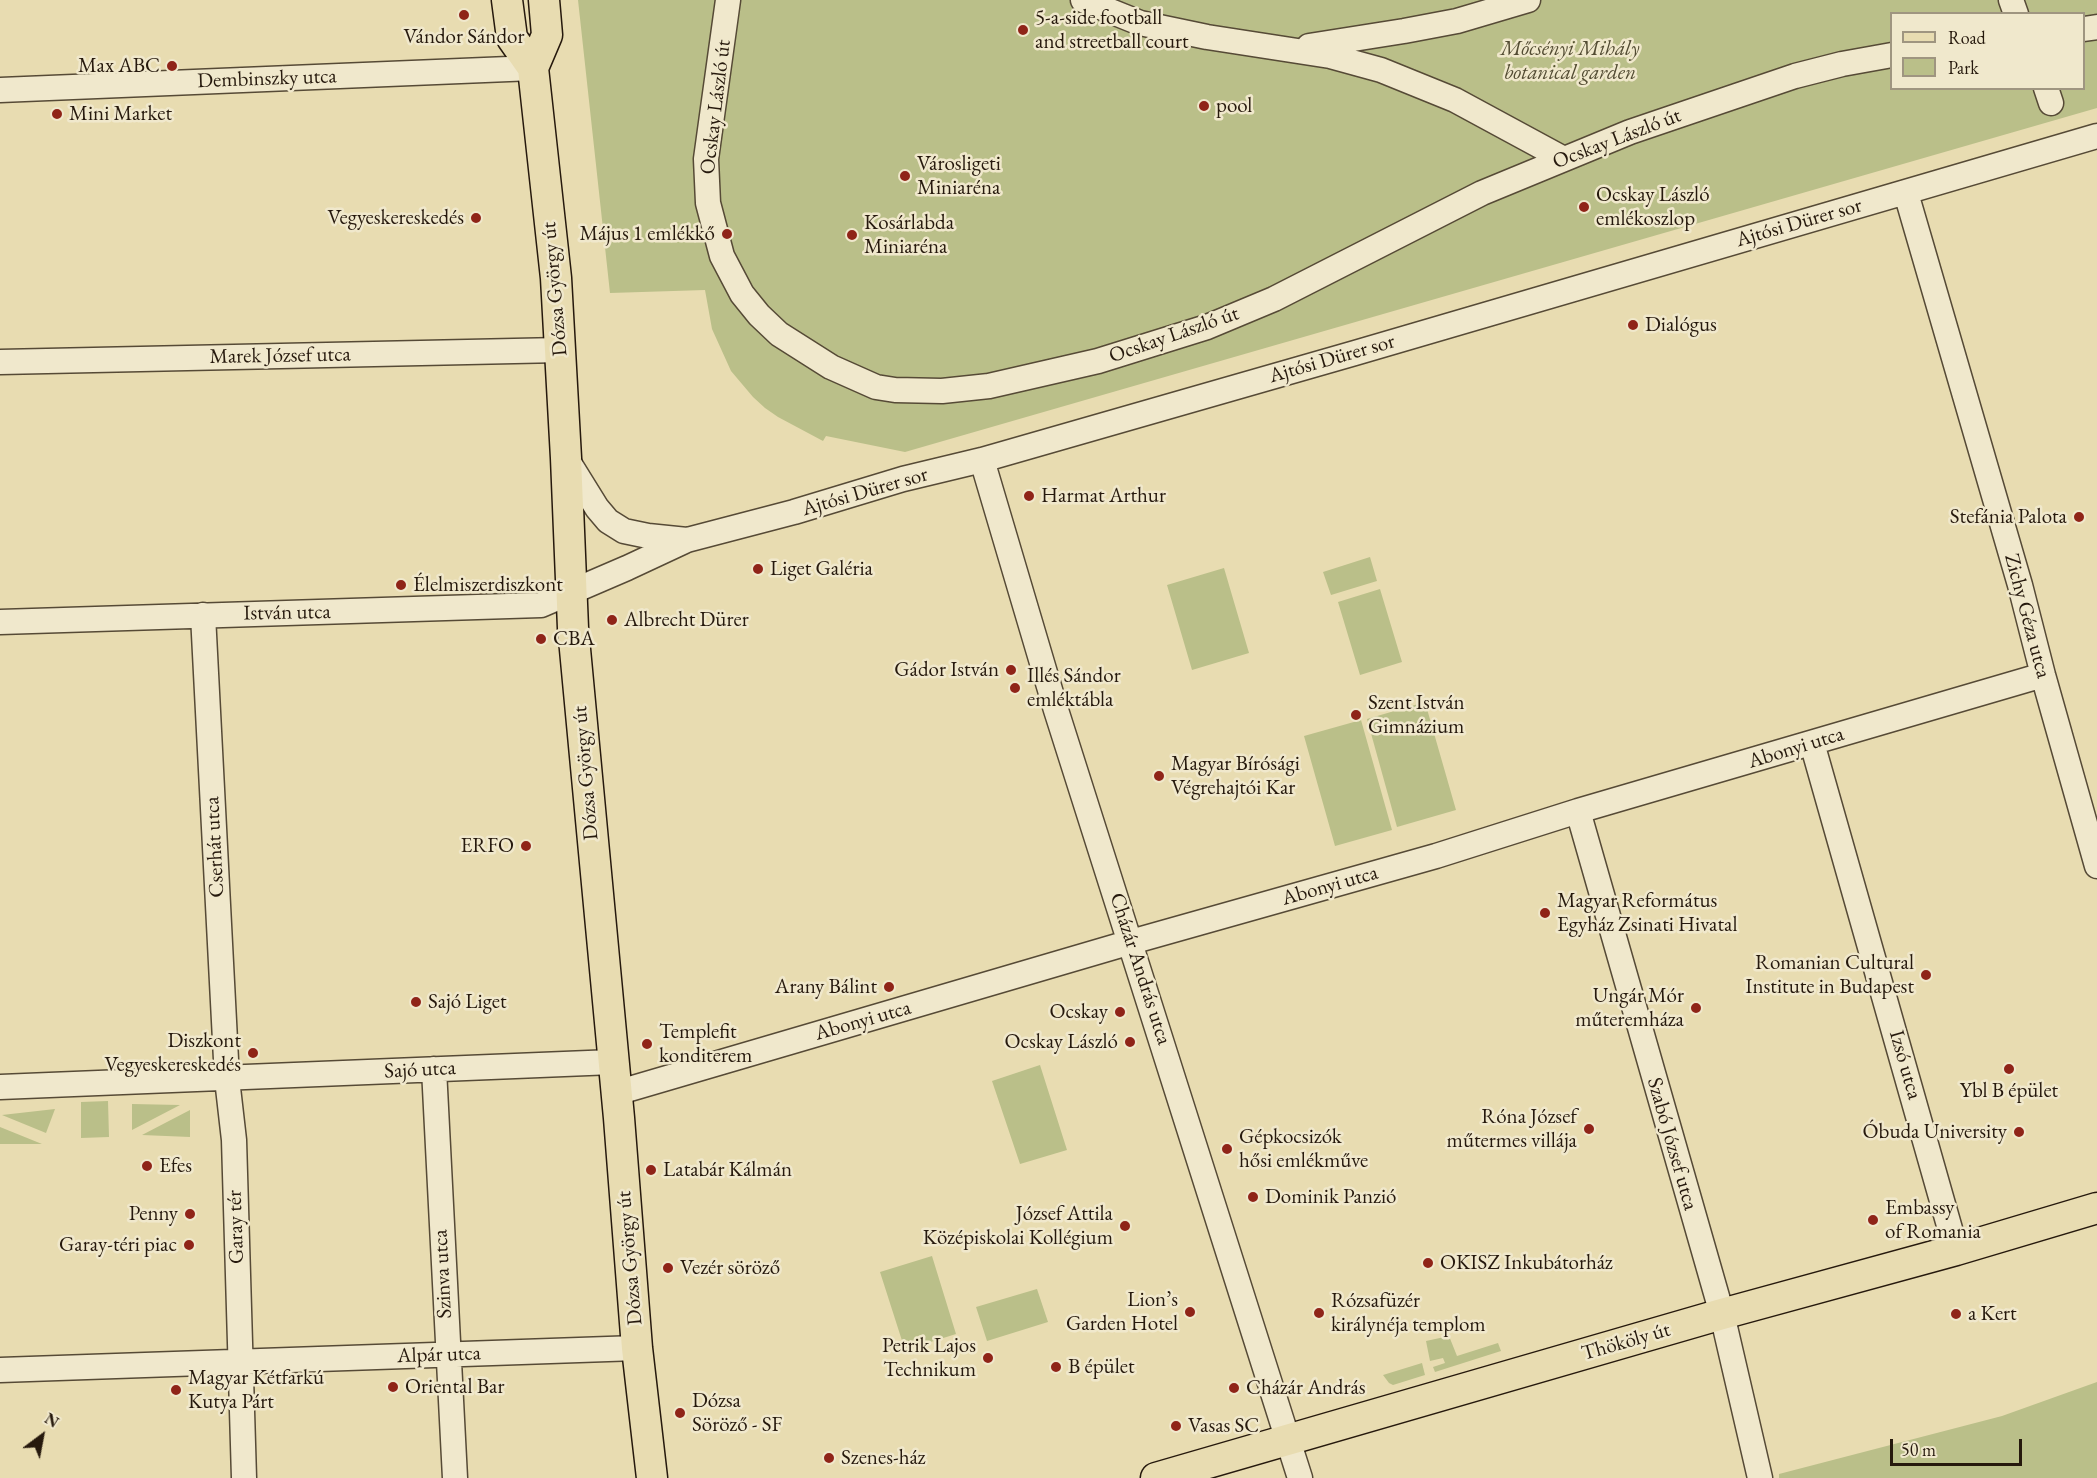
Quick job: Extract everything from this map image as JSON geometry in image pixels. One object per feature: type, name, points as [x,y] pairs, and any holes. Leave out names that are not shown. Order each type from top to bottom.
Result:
[{"type":"main road","name":"Dózsa György út","points":[[507,0],[513,38],[533,68],[556,278],[574,645],[616,1093],[637,1348],[652,1478]]},
{"type":"main road","name":"Dózsa György út","points":[[533,68],[547,35],[543,0]]},
{"type":"main road","name":"Thököly út","points":[[1156,1478],[2097,1208]]},
{"type":"street","name":"Ocskay László út","points":[[728,0],[706,159],[708,203],[722,256],[742,294],[779,334],[831,367],[876,387],[895,390],[942,391],[989,386],[1098,361],[1207,327],[1274,299],[1482,193],[1630,132],[1755,88],[1842,64],[1890,55]]},
{"type":"street","points":[[1083,0],[1140,23],[1207,37],[1330,56],[1356,63],[1419,84],[1455,100],[1564,159]]},
{"type":"street","points":[[1282,48],[1404,31],[1457,21],[1528,0]]},
{"type":"street","name":"Dembinszky utca","points":[[0,90],[533,68]]},
{"type":"street","name":"Ajtósi Dürer sor","points":[[572,593],[687,540],[794,512],[903,479],[982,460],[2097,136]]},
{"type":"street","name":"Zichy Géza utca","points":[[1906,193],[2020,585],[2097,866]]},
{"type":"street","name":"Marek József utca","points":[[0,362],[561,350]]},
{"type":"street","points":[[566,458],[597,508],[609,521],[624,531],[687,540]]},
{"type":"street","name":"Cházár András utca","points":[[982,460],[1056,710],[1300,1478]]},
{"type":"street","name":"István utca","points":[[0,622],[541,605],[572,593]]},
{"type":"street","name":"Cserhát utca","points":[[203,615],[227,1079]]},
{"type":"street","name":"Abonyi utca","points":[[616,1093],[1131,942],[1436,856],[1578,811],[2043,675]]},
{"type":"street","name":"Izsó utca","points":[[1812,743],[1956,1250]]},
{"type":"street","name":"Szabó József utca","points":[[1578,811],[1722,1314],[1760,1478]]},
{"type":"street","name":"Sajó utca","points":[[227,1079],[613,1062]]},
{"type":"street","name":"Szinva utca","points":[[434,1069],[454,1478]]},
{"type":"street","points":[[0,1087],[227,1079]]},
{"type":"street","name":"Garay tér","points":[[227,1079],[234,1140],[241,1361]]},
{"type":"street","name":"Alpár utca","points":[[241,1361],[637,1348]]},
{"type":"street","points":[[0,1370],[241,1361],[244,1478]]},
{"type":"green space","name":"Mőcsényi Mihály botanical garden","points":[[578,0],[2097,0],[2097,108],[905,452],[826,436],[823,441],[765,408],[731,371],[712,329],[705,290],[610,293]]},
{"type":"green space","points":[[1370,557],[1377,581],[1331,595],[1323,572]]},
{"type":"green space","points":[[1224,568],[1249,653],[1192,670],[1167,585]]},
{"type":"green space","points":[[1380,589],[1402,662],[1360,675],[1338,602]]},
{"type":"green space","points":[[1425,702],[1456,810],[1397,827],[1367,719]]},
{"type":"green space","points":[[1361,720],[1392,830],[1335,846],[1304,736]]},
{"type":"green space","points":[[1040,1065],[1067,1150],[1020,1164],[992,1081]]},
{"type":"green space","points":[[108,1101],[109,1137],[81,1138],[81,1102]]},
{"type":"green space","points":[[132,1104],[180,1105],[132,1130]]},
{"type":"green space","points":[[55,1109],[46,1133],[2,1115]]},
{"type":"green space","points":[[190,1110],[190,1137],[142,1135]]},
{"type":"green space","points":[[0,1127],[42,1144],[0,1144]]},
{"type":"green space","points":[[932,1256],[956,1334],[905,1350],[880,1272]]},
{"type":"green space","points":[[1037,1289],[1048,1322],[987,1341],[976,1307]]},
{"type":"green space","points":[[1449,1336],[1457,1356],[1498,1343],[1501,1351],[1435,1372],[1433,1367],[1445,1363],[1443,1358],[1430,1361],[1426,1341]]},
{"type":"green space","points":[[1422,1363],[1425,1375],[1393,1385],[1383,1375]]},
{"type":"green space","points":[[2097,1382],[2097,1478],[1779,1478],[1779,1474],[2002,1416]]},
{"type":"place","name":"Vándor Sándor","points":[[464,15]]},
{"type":"place","name":"5-a-side football and streetball court","points":[[1023,30]]},
{"type":"place","name":"Max ABC","points":[[172,66]]},
{"type":"place","name":"pool","points":[[1204,106]]},
{"type":"place","name":"Mini Market","points":[[57,114]]},
{"type":"place","name":"Városligeti Miniaréna","points":[[905,176]]},
{"type":"place","name":"Ocskay László emlékoszlop","points":[[1584,207]]},
{"type":"place","name":"Vegyeskereskedés","points":[[476,218]]},
{"type":"place","name":"Május 1 emlékkő","points":[[727,234]]},
{"type":"place","name":"Kosárlabda Miniaréna","points":[[852,235]]},
{"type":"place","name":"Dialógus","points":[[1633,325]]},
{"type":"place","name":"Harmat Arthur","points":[[1029,496]]},
{"type":"place","name":"Stefánia Palota","points":[[2079,517]]},
{"type":"place","name":"Liget Galéria","points":[[758,569]]},
{"type":"place","name":"Élelmiszerdiszkont","points":[[401,585]]},
{"type":"place","name":"Albrecht Dürer","points":[[612,620]]},
{"type":"place","name":"CBA","points":[[541,639]]},
{"type":"place","name":"Gádor István","points":[[1011,670]]},
{"type":"place","name":"Illés Sándor emléktábla","points":[[1015,688]]},
{"type":"place","name":"Szent István Gimnázium","points":[[1356,715]]},
{"type":"place","name":"Magyar Bírósági Végrehajtói Kar","points":[[1159,776]]},
{"type":"place","name":"ERFO","points":[[526,846]]},
{"type":"place","name":"Magyar Református Egyház Zsinati Hivatal","points":[[1545,913]]},
{"type":"place","name":"Romanian Cultural Institute in Budapest","points":[[1926,975]]},
{"type":"place","name":"Arany Bálint","points":[[889,987]]},
{"type":"place","name":"Sajó Liget","points":[[416,1002]]},
{"type":"place","name":"Ungár Mór műteremháza","points":[[1696,1008]]},
{"type":"place","name":"Ocskay","points":[[1120,1012]]},
{"type":"place","name":"Ocskay László","points":[[1130,1042]]},
{"type":"place","name":"Templefit konditerem","points":[[647,1044]]},
{"type":"place","name":"Diszkont Vegyeskereskedés","points":[[253,1053]]},
{"type":"place","name":"Ybl B épület","points":[[2009,1069]]},
{"type":"place","name":"Róna József műtermes villája","points":[[1589,1129]]},
{"type":"place","name":"Óbuda University","points":[[2019,1132]]},
{"type":"place","name":"Gépkocsizók hősi emlékműve","points":[[1227,1149]]},
{"type":"place","name":"Efes","points":[[147,1166]]},
{"type":"place","name":"Latabár Kálmán","points":[[651,1170]]},
{"type":"place","name":"Dominik Panzió","points":[[1253,1197]]},
{"type":"place","name":"Penny","points":[[190,1214]]},
{"type":"place","name":"Embassy of Romania","points":[[1873,1220]]},
{"type":"place","name":"József Attila Középiskolai Kollégium","points":[[1125,1226]]},
{"type":"place","name":"Garay-téri piac","points":[[189,1245]]},
{"type":"place","name":"OKISZ Inkubátorház","points":[[1428,1263]]},
{"type":"place","name":"Vezér söröző","points":[[668,1268]]},
{"type":"place","name":"Lion’s Garden Hotel","points":[[1190,1312]]},
{"type":"place","name":"Rózsafüzér királynéja templom","points":[[1319,1313]]},
{"type":"place","name":"a Kert","points":[[1956,1314]]},
{"type":"place","name":"Petrik Lajos Technikum","points":[[988,1358]]},
{"type":"place","name":"B épület","points":[[1056,1367]]},
{"type":"place","name":"Oriental Bar","points":[[393,1387]]},
{"type":"place","name":"Cházár András","points":[[1234,1388]]},
{"type":"place","name":"Magyar Kétfarkú Kutya Párt","points":[[176,1390]]},
{"type":"place","name":"Dózsa Söröző - SF","points":[[680,1413]]},
{"type":"place","name":"Vasas SC","points":[[1176,1426]]},
{"type":"place","name":"Szenes-ház","points":[[829,1458]]}]
